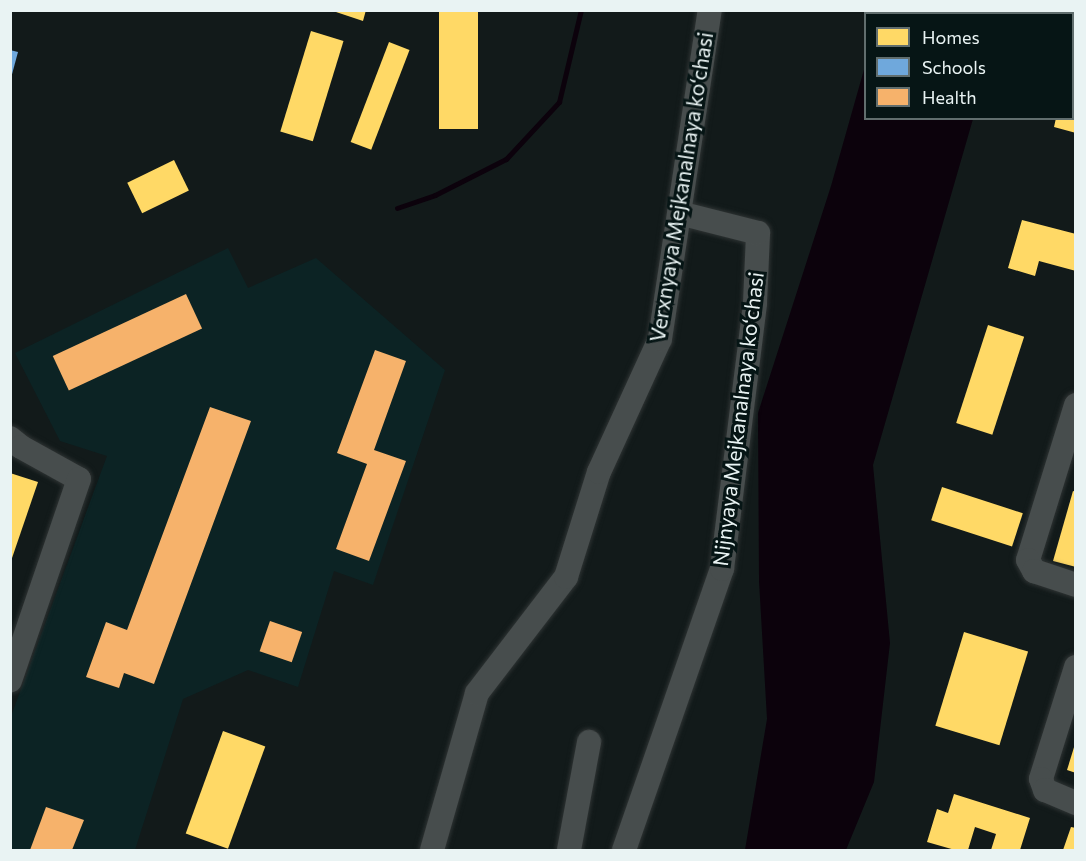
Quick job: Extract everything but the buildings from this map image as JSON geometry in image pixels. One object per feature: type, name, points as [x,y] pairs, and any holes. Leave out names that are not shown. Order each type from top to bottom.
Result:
[{"type":"street","name":"Verxnyaya Mejkanalnaya ko‘chasi","points":[[432,850],[477,693],[566,577],[599,472],[660,339],[710,10]]},
{"type":"street","name":"Nijnyaya Mejkanalnaya ko‘chasi","points":[[624,850],[722,569],[756,303],[758,233],[679,213]]},
{"type":"street","points":[[1076,405],[1028,560],[1034,571],[1076,585]]},
{"type":"street","points":[[10,438],[21,447],[79,479],[10,680]]},
{"type":"street","points":[[1076,667],[1041,779],[1045,790],[1076,803]]},
{"type":"street","points":[[569,850],[589,742]]},
{"type":"shaded area","points":[[884,10],[1005,10],[1005,12],[883,12]]},
{"type":"shaded area","points":[[864,70],[864,120],[973,120],[873,465],[890,643],[874,782],[846,850],[745,850],[767,719],[759,581],[758,413],[831,186]]},
{"type":"shaded area","points":[[228,248],[248,288],[316,258],[445,370],[373,585],[334,571],[298,687],[248,670],[183,699],[135,850],[11,850],[10,719],[107,456],[60,441],[15,353]]},
{"type":"waterway","points":[[397,208],[435,195],[506,159],[559,102],[581,10]]}]
